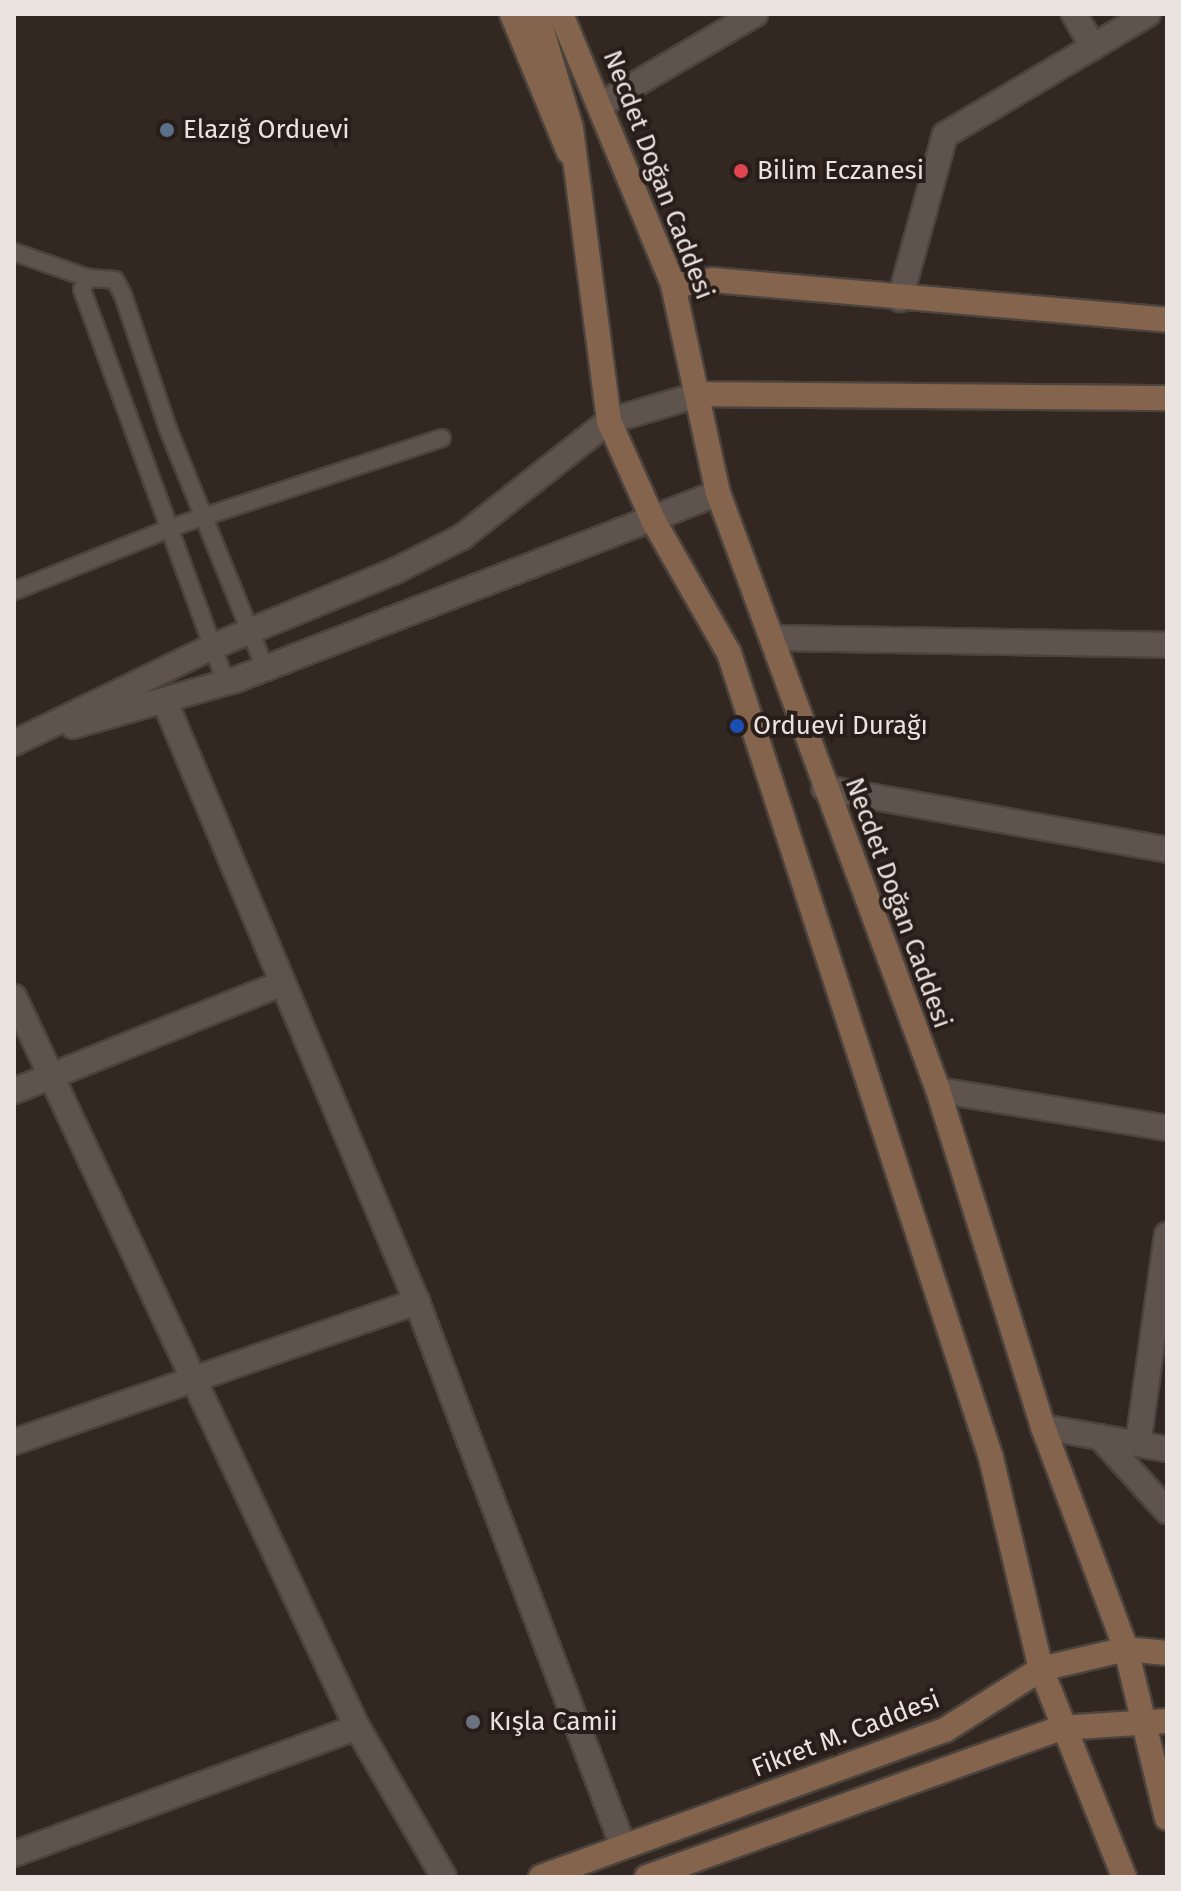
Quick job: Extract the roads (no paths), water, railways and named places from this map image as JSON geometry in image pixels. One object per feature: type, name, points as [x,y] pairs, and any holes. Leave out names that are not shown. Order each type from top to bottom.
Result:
[{"type":"main road","points":[[512,14],[550,121],[577,166]]},
{"type":"main road","points":[[537,14],[577,166],[609,421],[653,520],[729,653],[991,1458],[1041,1669],[1061,1728],[1124,1877]]},
{"type":"main road","name":"Necdet Doğan Caddesi","points":[[561,14],[582,53],[673,285],[701,394],[718,493],[775,638],[824,788],[938,1090],[1043,1427],[1156,1722],[1167,1818]]},
{"type":"main road","points":[[579,14],[582,53]]},
{"type":"main road","points":[[673,285],[713,280],[900,299],[1167,320]]},
{"type":"main road","points":[[701,394],[1167,398]]},
{"type":"main road","name":"Fikret M. Caddesi","points":[[541,1877],[945,1730],[1041,1669],[1126,1649],[1167,1653]]},
{"type":"main road","points":[[650,1876],[1061,1728],[1156,1722]]},
{"type":"street","points":[[600,105],[755,14]]},
{"type":"street","points":[[1074,14],[1093,47]]},
{"type":"street","points":[[900,299],[945,135],[1148,14]]},
{"type":"street","points":[[17,742],[214,646],[462,537],[609,421],[701,394]]},
{"type":"street","points":[[17,742],[226,683],[718,493]]},
{"type":"street","points":[[775,638],[1167,645]]},
{"type":"street","points":[[165,702],[417,1302],[623,1846]]},
{"type":"street","points":[[824,788],[1167,850]]},
{"type":"street","points":[[14,1091],[283,983]]},
{"type":"street","points":[[14,997],[357,1727],[444,1877]]},
{"type":"street","points":[[938,1090],[1167,1128]]},
{"type":"street","points":[[1138,1444],[1167,1235]]},
{"type":"street","points":[[14,1442],[196,1382],[417,1302]]},
{"type":"street","points":[[1043,1427],[1167,1449]]},
{"type":"street","points":[[1100,1437],[1167,1511]]},
{"type":"street","points":[[14,1854],[357,1727]]},
{"type":"lane","points":[[14,252],[88,278],[115,280],[204,520],[265,668]]},
{"type":"lane","points":[[88,278],[82,289],[173,527],[226,683]]},
{"type":"lane","points":[[14,591],[173,527],[204,520],[442,438]]},
{"type":"place","name":"Elazığ Orduevi","points":[[167,130]]},
{"type":"place","name":"Bilim Eczanesi","points":[[741,171]]},
{"type":"place","name":"Orduevi Durağı","points":[[737,726]]},
{"type":"place","name":"Kışla Camii","points":[[473,1722]]}]
